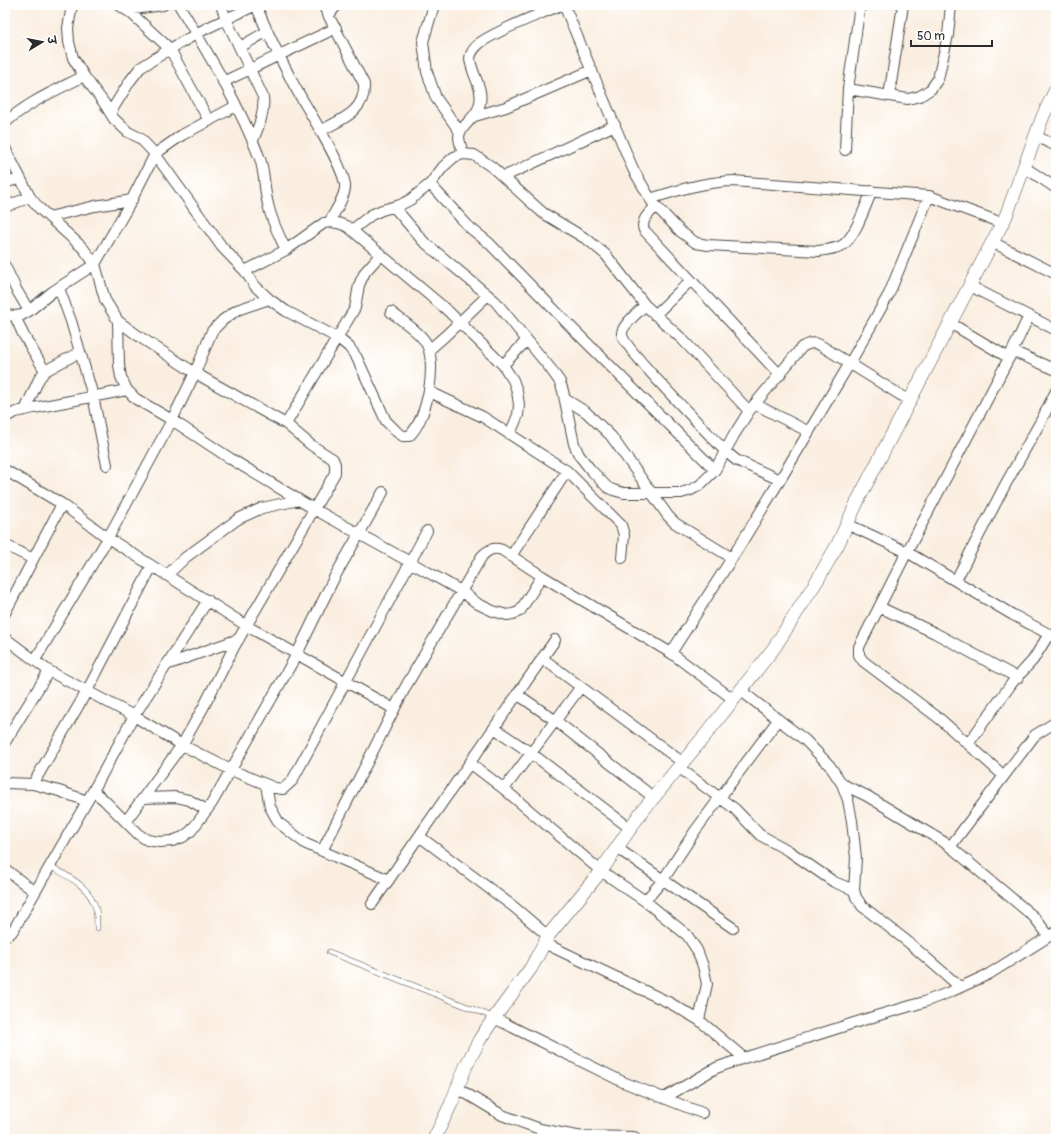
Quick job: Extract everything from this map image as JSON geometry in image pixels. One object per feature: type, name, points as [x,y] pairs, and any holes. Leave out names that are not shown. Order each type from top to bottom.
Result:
[{"type":"street","points":[[72,5],[68,28],[69,42],[73,58],[114,119],[128,132],[140,138],[156,154],[222,247],[269,299],[286,311],[338,338],[350,347],[357,358],[386,421],[403,436],[409,436],[418,425],[430,392],[431,365],[429,350],[426,342],[421,336],[391,312]]},
{"type":"street","points":[[123,7],[163,5]]},
{"type":"street","points":[[179,5],[223,82],[253,140],[261,162],[268,206],[286,250]]},
{"type":"street","points":[[220,5],[263,97],[264,107],[260,125],[253,140]]},
{"type":"street","points":[[110,113],[140,68],[196,34],[256,5],[266,32],[343,176],[345,188],[342,198],[330,222]]},
{"type":"street","points":[[320,131],[352,114],[362,102],[365,92],[364,84],[323,5]]},
{"type":"street","points":[[329,14],[337,5]]},
{"type":"street","points":[[434,5],[423,42],[427,72],[436,98],[460,132]]},
{"type":"street","points":[[463,154],[459,137],[460,132],[475,116],[480,105],[479,84],[470,58],[472,51],[480,43],[496,34],[563,5],[633,169],[653,202],[681,232],[696,243],[708,245],[819,251],[841,246],[848,240],[872,191]]},
{"type":"street","points":[[845,150],[848,90],[860,5]]},
{"type":"street","points":[[889,96],[903,5]]},
{"type":"street","points":[[848,90],[908,99],[920,96],[931,89],[938,79],[948,35],[951,5]]},
{"type":"street","points":[[123,7],[170,49],[209,121]]},
{"type":"street","points":[[223,82],[336,28]]},
{"type":"street","points":[[240,47],[266,32]]},
{"type":"street","points":[[475,116],[506,107],[592,70]]},
{"type":"street","points":[[5,124],[15,115],[44,96],[84,76]]},
{"type":"street","points":[[434,1139],[466,1066],[480,1039],[531,968],[546,940],[601,871],[653,797],[707,733],[774,648],[799,610],[834,551],[859,498],[1002,223],[1056,89]]},
{"type":"street","points":[[10,316],[22,315],[30,311],[59,288],[95,264],[132,200],[156,154],[182,135],[236,106]]},
{"type":"street","points":[[503,177],[615,125]]},
{"type":"street","points":[[1036,136],[1056,146]]},
{"type":"street","points":[[5,148],[20,179],[39,208],[83,248],[95,264],[105,300],[118,320],[140,337],[195,373],[286,424],[311,445],[333,460],[335,464],[335,473],[239,639],[204,708],[182,745],[126,821]]},
{"type":"street","points":[[352,230],[372,215],[410,200],[430,184],[443,167],[454,157],[463,154],[474,155],[503,177],[543,213],[588,240],[606,255],[645,305],[752,408],[808,432]]},
{"type":"street","points":[[1024,167],[1056,188]]},
{"type":"street","points":[[5,182],[20,179]]},
{"type":"street","points":[[780,375],[644,230],[643,222],[653,202],[691,186],[714,182],[733,181],[929,196],[1002,223]]},
{"type":"street","points":[[430,184],[469,227],[489,243],[715,470]]},
{"type":"street","points":[[5,207],[30,196]]},
{"type":"street","points":[[671,653],[780,480],[850,363],[889,294],[929,196]]},
{"type":"street","points":[[49,217],[95,206],[132,200]]},
{"type":"street","points":[[394,207],[423,241],[495,301],[550,368],[560,382],[574,444],[590,469],[607,487],[613,490],[624,493],[681,493],[700,485],[715,470],[734,435],[752,408],[802,347],[810,343],[814,342],[820,345],[910,401]]},
{"type":"street","points":[[245,271],[286,250],[319,226],[330,222],[341,224],[352,230],[447,310],[503,365],[513,380],[517,391],[519,405],[518,415],[510,434]]},
{"type":"street","points":[[992,242],[1055,271]]},
{"type":"street","points":[[286,424],[355,308],[359,285],[365,272],[381,254]]},
{"type":"street","points":[[5,266],[16,289],[30,311]]},
{"type":"street","points":[[655,315],[690,280]]},
{"type":"street","points":[[970,286],[1056,330]]},
{"type":"street","points":[[59,288],[71,321],[93,396],[107,464]]},
{"type":"street","points":[[429,350],[488,295]]},
{"type":"street","points":[[35,660],[108,538],[172,420],[195,373],[212,331],[223,320],[237,310],[269,299]]},
{"type":"street","points":[[645,305],[623,328],[622,333],[624,340],[643,364],[725,452],[736,460],[780,480]]},
{"type":"street","points":[[10,316],[23,334],[45,371]]},
{"type":"street","points":[[1004,776],[940,719],[863,661],[859,655],[859,647],[906,552],[1011,354],[1029,316]]},
{"type":"street","points":[[118,320],[118,365],[121,377],[127,390],[136,399],[172,420],[231,459],[314,509],[461,591],[478,604],[493,611],[507,615],[520,611],[542,576]]},
{"type":"street","points":[[950,324],[1011,354],[1056,370]]},
{"type":"street","points":[[503,365],[527,340]]},
{"type":"street","points":[[25,410],[39,379],[45,371],[80,352]]},
{"type":"street","points":[[5,417],[25,410],[127,390]]},
{"type":"street","points":[[956,580],[1056,391]]},
{"type":"street","points":[[430,392],[483,417],[567,471],[621,525],[624,536],[622,558]]},
{"type":"street","points":[[565,399],[586,412],[611,436],[660,507],[675,523],[732,558]]},
{"type":"street","points":[[5,470],[62,504],[108,538],[247,626],[394,709]]},
{"type":"street","points":[[511,556],[567,471]]},
{"type":"street","points":[[93,792],[104,800],[138,834],[147,840],[160,842],[172,841],[183,837],[191,831],[207,810],[231,770],[297,654],[334,578],[360,535],[383,492]]},
{"type":"street","points":[[167,574],[186,557],[238,519],[262,508],[299,500]]},
{"type":"street","points":[[5,613],[62,504]]},
{"type":"street","points":[[847,524],[906,552],[956,580],[1013,615],[1053,636],[1018,678],[1012,683],[968,744]]},
{"type":"street","points":[[5,638],[49,671],[134,716],[182,745],[231,770],[266,785],[280,789],[287,786],[292,781],[427,531]]},
{"type":"street","points":[[5,545],[33,559]]},
{"type":"street","points":[[322,851],[406,686],[461,591],[482,556],[489,550],[502,550],[542,576],[737,694],[778,720],[805,740],[830,766],[842,784],[848,800],[856,858],[854,890],[856,898],[862,906],[908,942],[960,987]]},
{"type":"street","points":[[33,784],[87,691],[152,566]]},
{"type":"street","points":[[5,936],[11,933],[14,929],[93,792],[134,716],[208,600]]},
{"type":"street","points":[[880,607],[935,633],[1018,678]]},
{"type":"street","points":[[166,665],[239,639]]},
{"type":"street","points":[[372,904],[555,640]]},
{"type":"street","points":[[542,658],[735,809],[760,835],[789,850],[834,882],[854,890]]},
{"type":"street","points":[[5,742],[49,671]]},
{"type":"street","points":[[504,789],[580,688]]},
{"type":"street","points":[[517,694],[556,721],[653,797]]},
{"type":"street","points":[[645,901],[663,880],[719,797],[778,720]]},
{"type":"street","points":[[950,847],[1035,734],[1056,722]]},
{"type":"street","points":[[494,728],[531,753],[630,829]]},
{"type":"street","points":[[470,762],[601,871],[645,901],[687,935],[698,950],[707,984],[699,1020]]},
{"type":"street","points":[[5,783],[33,784],[87,801]]},
{"type":"street","points":[[664,1098],[716,1068],[924,1002],[960,987],[989,974],[1053,934],[950,847],[874,800],[842,784]]},
{"type":"street","points":[[266,785],[270,807],[279,823],[306,844],[389,880]]},
{"type":"street","points":[[144,798],[176,797],[189,800],[207,810]]},
{"type":"street","points":[[419,836],[514,907],[546,940],[670,1003],[699,1020],[744,1058]]},
{"type":"street","points":[[618,848],[733,928]]},
{"type":"street","points":[[5,869],[36,892]]},
{"type":"street","points":[[494,1018],[623,1082],[702,1113]]},
{"type":"street","points":[[457,1088],[502,1115],[540,1129],[577,1136],[634,1137]]},
{"type":"lane","points":[[50,866],[76,881],[89,893],[96,909],[98,928]]},
{"type":"lane","points":[[329,952],[494,1018]]}]
